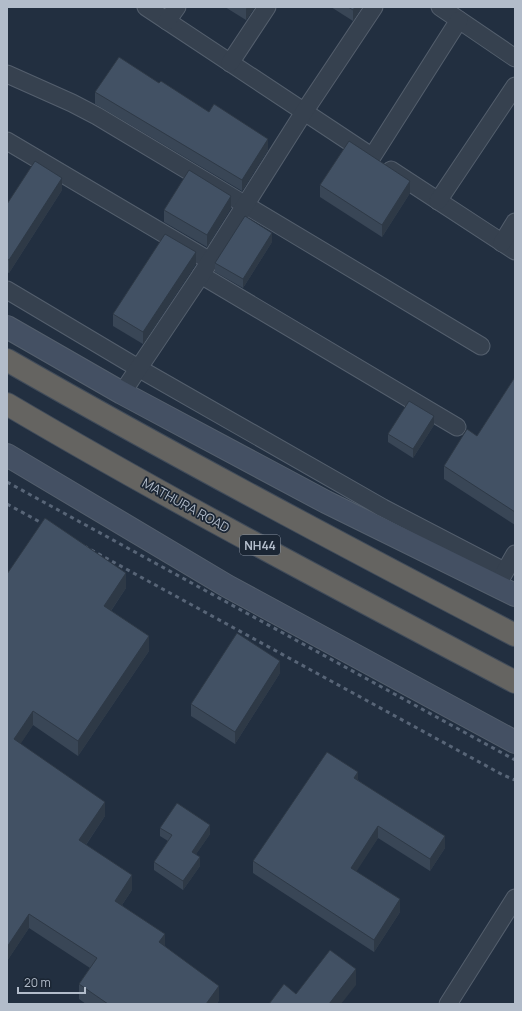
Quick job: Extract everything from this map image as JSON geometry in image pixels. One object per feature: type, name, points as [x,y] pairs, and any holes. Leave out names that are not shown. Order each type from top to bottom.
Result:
[{"type":"highway","points":[[7,360],[106,418],[515,635]]},
{"type":"highway","name":"MATHURA ROAD","points":[[7,404],[106,461],[354,597],[515,682]]},
{"type":"main road","points":[[7,327],[122,393],[326,502],[505,584]]},
{"type":"main road","points":[[7,455],[227,586],[515,742]]},
{"type":"street","points":[[146,7],[172,14],[230,63],[508,247],[515,222]]},
{"type":"street","points":[[230,63],[267,7]]},
{"type":"street","points":[[122,393],[205,268],[304,112],[374,7]]},
{"type":"street","points":[[440,7],[515,58]]},
{"type":"street","points":[[372,157],[459,20]]},
{"type":"street","points":[[7,74],[72,103],[97,116],[480,346]]},
{"type":"street","points":[[438,201],[515,86]]},
{"type":"street","points":[[7,141],[457,427]]},
{"type":"street","points":[[7,290],[138,368],[383,508],[505,584],[515,554]]},
{"type":"street","points":[[448,1004],[515,898]]},
{"type":"building","points":[[348,7],[355,7],[353,10]]},
{"type":"building","points":[[119,57],[159,83],[161,81],[209,112],[214,104],[268,139],[242,180],[95,92]]},
{"type":"building","points":[[349,141],[410,181],[382,225],[320,185]]},
{"type":"building","points":[[35,161],[62,178],[9,260],[7,259],[7,204]]},
{"type":"building","points":[[189,170],[231,196],[207,235],[164,210]]},
{"type":"building","points":[[245,216],[272,233],[243,279],[215,263]]},
{"type":"building","points":[[165,234],[196,252],[143,332],[113,314]]},
{"type":"building","points":[[515,377],[515,512],[444,466],[467,429],[477,436]]},
{"type":"building","points":[[409,401],[434,416],[413,449],[388,434]]},
{"type":"building","points":[[45,518],[126,573],[104,606],[149,636],[78,741],[33,711],[14,739],[105,802],[79,840],[132,875],[115,901],[165,934],[159,942],[219,986],[206,1004],[108,1004],[79,984],[97,958],[29,914],[7,947],[7,574]]},
{"type":"building","points":[[237,633],[280,661],[235,732],[191,704]]},
{"type":"building","points":[[327,752],[358,772],[354,778],[445,836],[430,859],[378,826],[351,868],[400,899],[374,940],[253,861]]},
{"type":"building","points":[[177,803],[210,825],[192,852],[200,857],[183,881],[154,862],[172,835],[160,828]]},
{"type":"building","points":[[330,950],[356,969],[329,1004],[269,1004],[284,984],[296,994]]},
{"type":"railway","points":[[7,482],[515,760]]},
{"type":"railway","points":[[7,504],[51,528]]},
{"type":"railway","points":[[84,546],[503,775],[515,780]]}]
